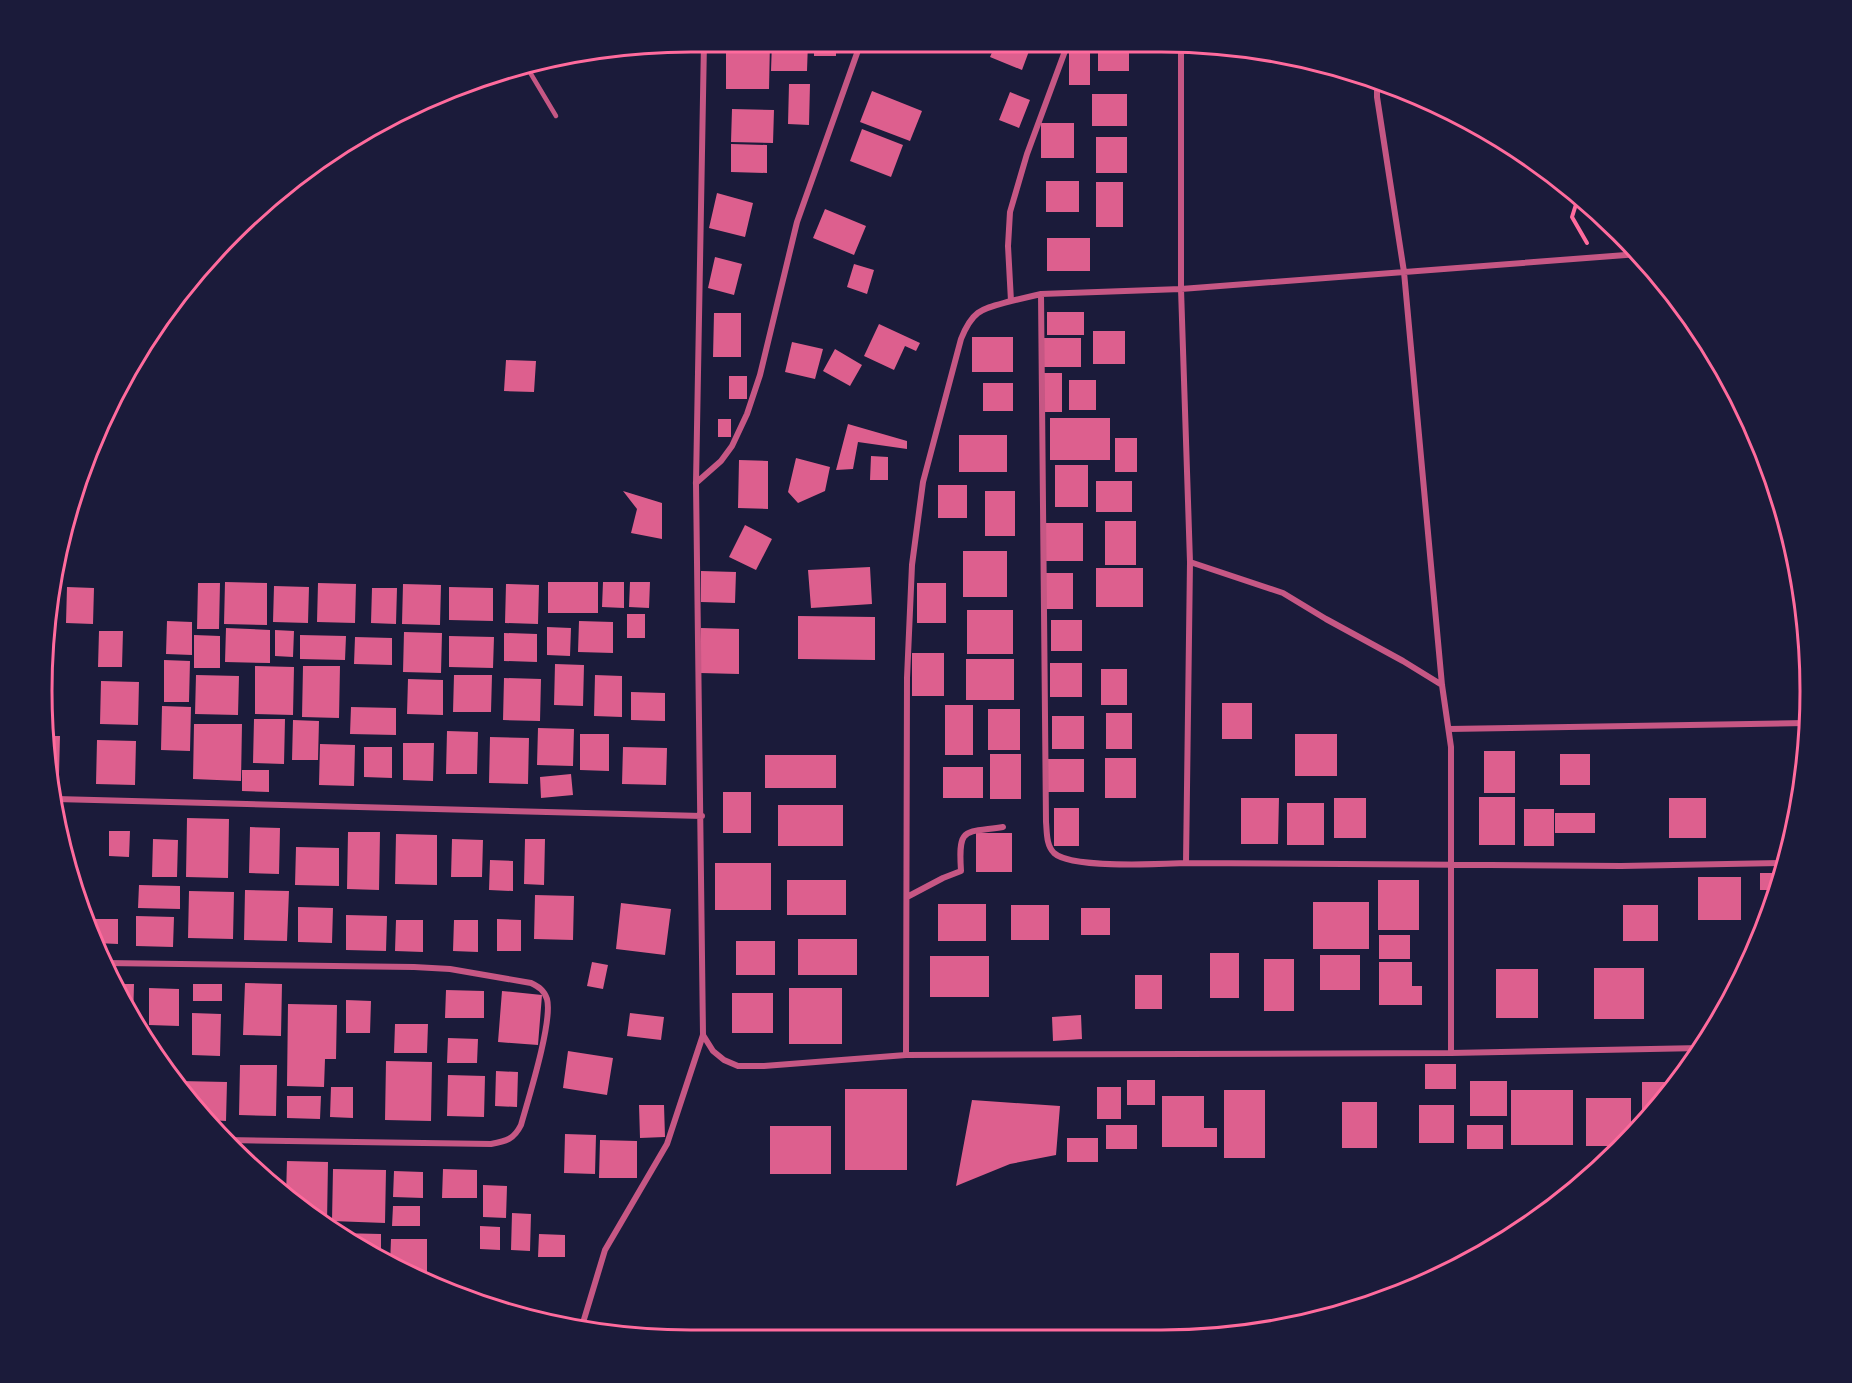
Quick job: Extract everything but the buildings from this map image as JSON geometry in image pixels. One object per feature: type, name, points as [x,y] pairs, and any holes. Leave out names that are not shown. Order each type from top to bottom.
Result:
[{"type":"street","points":[[584,1321],[605,1250],[667,1144],[703,1035],[696,483],[704,52]]},
{"type":"street","points":[[696,483],[721,461],[732,446],[747,414],[760,375],[797,222],[857,52]]},
{"type":"street","points":[[1011,301],[1008,246],[1010,212],[1027,154],[1065,52]]},
{"type":"street","points":[[1181,53],[1181,289],[1190,562],[1186,863]]},
{"type":"street","points":[[1377,90],[1404,272],[1442,685],[1449,729],[1452,864],[1451,1053]]},
{"type":"street","points":[[906,1055],[907,678],[912,565],[923,482],[961,339],[968,323],[981,309],[1041,294],[1181,289],[1626,255]]},
{"type":"street","points":[[1041,294],[1042,562],[1047,840],[1054,853],[1065,859],[1122,864],[1621,866],[1776,863]]},
{"type":"street","points":[[1190,562],[1283,593],[1403,660],[1442,685]]},
{"type":"street","points":[[1449,729],[1798,723]]},
{"type":"street","points":[[62,799],[702,816]]},
{"type":"street","points":[[907,897],[961,871],[960,845],[963,835],[971,830],[1003,827]]},
{"type":"street","points":[[113,963],[414,966],[531,983],[541,988],[546,998],[546,1023],[521,1125],[516,1135],[505,1141],[491,1144],[237,1140]]},
{"type":"street","points":[[703,1035],[713,1051],[724,1060],[738,1066],[906,1055],[1451,1053],[1691,1048]]},
{"type":"lane","points":[[530,73],[556,116]]},
{"type":"path","points":[[1576,206],[1572,217],[1596,257]]}]
